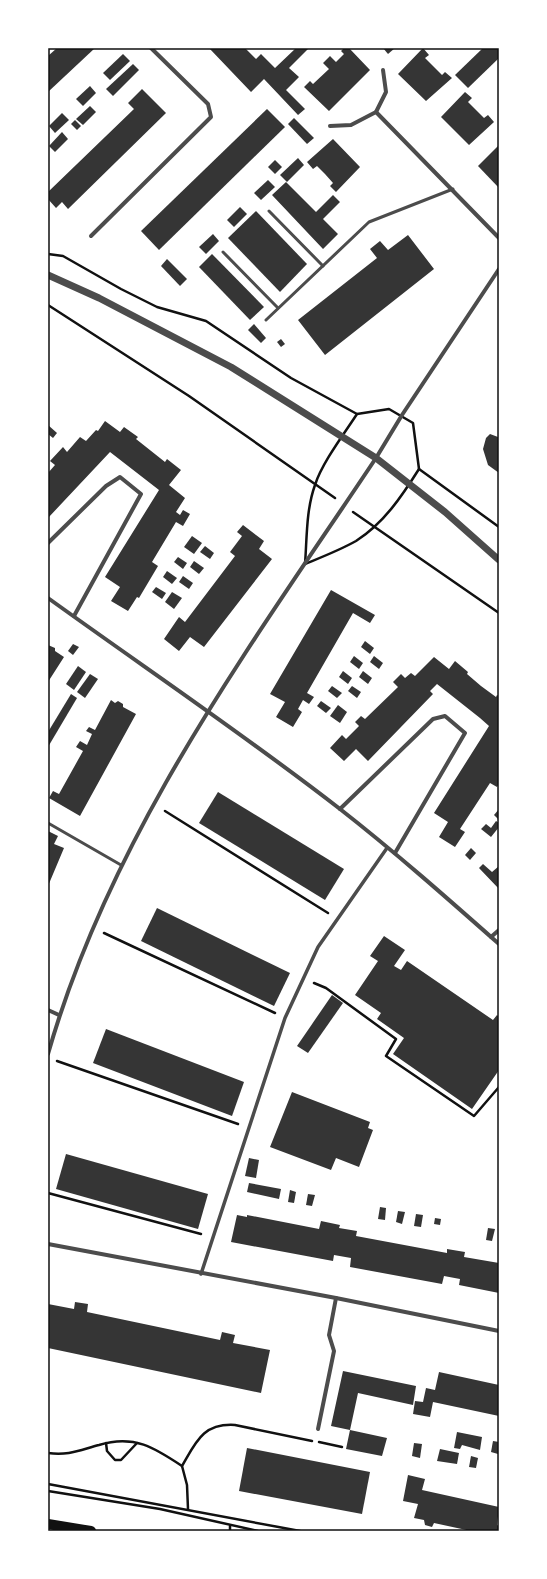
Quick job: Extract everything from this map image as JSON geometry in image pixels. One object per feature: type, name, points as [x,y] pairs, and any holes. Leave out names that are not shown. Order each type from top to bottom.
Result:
[{"type":"main road","points":[[48,1524],[91,1531]]},
{"type":"street","points":[[91,236],[211,117],[208,104],[151,48]]},
{"type":"street","points":[[330,126],[352,125],[376,112],[386,92],[383,70]]},
{"type":"street","points":[[376,112],[453,189],[499,238]]},
{"type":"street","points":[[48,1054],[59,1015],[92,928],[121,865],[207,711],[345,505],[499,269]]},
{"type":"street","points":[[48,275],[99,298],[231,367],[376,458],[445,512],[499,560]]},
{"type":"street","points":[[48,543],[106,486],[120,477],[141,494],[74,616]]},
{"type":"street","points":[[48,598],[207,711],[340,809],[395,853],[499,944]]},
{"type":"street","points":[[340,809],[433,719],[445,716],[465,733],[395,853]]},
{"type":"street","points":[[201,1274],[284,1018],[318,947],[387,848]]},
{"type":"street","points":[[491,937],[499,930]]},
{"type":"street","points":[[48,1010],[59,1015]]},
{"type":"street","points":[[48,1244],[201,1274],[336,1298],[499,1331]]},
{"type":"street","points":[[318,1429],[334,1351],[329,1335],[336,1298]]},
{"type":"lane","points":[[266,320],[369,222],[453,189]]},
{"type":"lane","points":[[269,211],[323,266]]},
{"type":"lane","points":[[223,252],[278,308]]},
{"type":"lane","points":[[48,823],[121,865]]},
{"type":"path","points":[[48,254],[63,256],[121,289],[157,307],[206,321],[291,378],[357,414],[388,409],[413,423],[419,469],[395,506],[374,527],[356,540],[305,564],[308,517],[315,484],[357,414]]},
{"type":"path","points":[[48,305],[188,396],[499,613]]},
{"type":"path","points":[[419,469],[499,527]]},
{"type":"path","points":[[154,804],[337,919]]},
{"type":"path","points":[[92,928],[284,1018]]},
{"type":"path","points":[[303,979],[326,988],[396,1039],[386,1056],[474,1116],[499,1087]]},
{"type":"path","points":[[55,1060],[248,1127]]},
{"type":"path","points":[[48,1193],[214,1237]]},
{"type":"path","points":[[182,1466],[206,1431],[226,1424],[342,1447]]},
{"type":"path","points":[[48,1453],[62,1455],[106,1443],[122,1441],[152,1446],[182,1466],[187,1485],[188,1509]]},
{"type":"path","points":[[106,1443],[107,1451],[115,1460],[120,1460],[138,1443]]},
{"type":"path","points":[[48,1484],[300,1531]]},
{"type":"path","points":[[48,1491],[160,1509],[230,1526],[258,1531]]},
{"type":"path","points":[[230,1526],[230,1531]]},
{"type":"building","points":[[57,48],[95,48],[48,92],[48,56]]},
{"type":"building","points":[[209,48],[245,48],[256,59],[261,54],[275,68],[296,48],[309,48],[289,68],[299,77],[286,90],[305,109],[298,115],[264,79],[251,92]]},
{"type":"building","points":[[344,48],[349,48],[370,70],[329,111],[304,87],[310,81],[313,84],[329,69],[323,63],[330,56],[336,62],[344,54],[341,51]]},
{"type":"building","points":[[383,48],[395,48],[388,54]]},
{"type":"building","points":[[423,48],[429,55],[425,58],[442,75],[445,72],[452,78],[426,101],[398,74]]},
{"type":"building","points":[[483,48],[499,48],[499,58],[468,88],[455,75]]},
{"type":"building","points":[[123,54],[130,61],[110,80],[103,73]]},
{"type":"building","points":[[133,64],[139,70],[113,96],[106,89]]},
{"type":"building","points":[[90,86],[96,93],[83,106],[76,99]]},
{"type":"building","points":[[142,89],[166,113],[68,209],[62,202],[56,208],[48,199],[48,192],[134,109],[128,103]]},
{"type":"building","points":[[465,92],[472,98],[468,102],[484,118],[488,115],[494,122],[469,145],[441,117]]},
{"type":"building","points":[[90,106],[96,112],[83,125],[76,119]]},
{"type":"building","points":[[267,109],[285,127],[159,250],[141,231]]},
{"type":"building","points":[[62,113],[69,120],[55,133],[49,126]]},
{"type":"building","points":[[294,118],[314,138],[307,144],[288,124]]},
{"type":"building","points":[[75,120],[81,126],[77,130],[71,124]]},
{"type":"building","points":[[62,132],[68,139],[55,152],[49,146]]},
{"type":"building","points":[[333,139],[360,167],[336,192],[330,186],[333,183],[325,174],[317,166],[313,169],[307,162]]},
{"type":"building","points":[[499,145],[499,188],[478,166]]},
{"type":"building","points":[[298,158],[304,165],[287,182],[280,175]]},
{"type":"building","points":[[275,160],[282,167],[275,174],[268,167]]},
{"type":"building","points":[[268,180],[275,187],[261,200],[254,193]]},
{"type":"building","points":[[286,182],[316,212],[333,195],[340,202],[323,219],[338,234],[323,249],[272,195]]},
{"type":"building","points":[[240,207],[247,214],[234,227],[227,220]]},
{"type":"building","points":[[256,211],[307,264],[280,292],[228,238]]},
{"type":"building","points":[[213,234],[219,241],[206,254],[199,247]]},
{"type":"building","points":[[408,235],[434,269],[325,355],[298,320],[377,258],[370,249],[380,241],[388,250]]},
{"type":"building","points":[[212,254],[264,307],[250,320],[199,267]]},
{"type":"building","points":[[167,259],[187,279],[180,286],[161,266]]},
{"type":"building","points":[[254,324],[266,338],[261,343],[248,330]]},
{"type":"building","points":[[281,339],[285,344],[281,347],[277,342]]},
{"type":"building","points":[[105,421],[120,432],[124,427],[138,437],[136,439],[165,462],[167,459],[181,470],[169,485],[185,498],[176,512],[180,515],[183,510],[190,514],[183,526],[176,522],[152,562],[158,566],[139,598],[137,597],[128,611],[111,601],[120,587],[105,577],[159,490],[110,452],[48,518],[48,473],[55,465],[50,461],[63,447],[67,452],[80,437],[86,441],[96,430],[98,431]]},
{"type":"building","points":[[48,425],[57,433],[53,438],[48,434]]},
{"type":"building","points":[[498,433],[499,473],[488,465],[483,449],[486,438],[490,434],[498,437]]},
{"type":"building","points":[[243,525],[264,541],[259,549],[272,559],[204,647],[190,637],[179,651],[164,639],[179,617],[185,622],[235,556],[230,552],[242,536],[237,532]]},
{"type":"building","points":[[192,536],[202,543],[194,554],[184,547]]},
{"type":"building","points":[[205,546],[214,553],[210,559],[200,552]]},
{"type":"building","points":[[178,557],[187,563],[183,569],[174,562]]},
{"type":"building","points":[[194,561],[204,568],[199,574],[190,567]]},
{"type":"building","points":[[167,571],[177,578],[172,584],[163,577]]},
{"type":"building","points":[[183,576],[193,583],[189,589],[179,582]]},
{"type":"building","points":[[156,587],[166,593],[162,599],[152,592]]},
{"type":"building","points":[[331,590],[375,615],[370,623],[353,613],[307,693],[314,697],[309,704],[303,700],[298,709],[302,712],[293,727],[276,717],[285,702],[270,694]]},
{"type":"building","points":[[172,592],[182,598],[174,609],[165,602]]},
{"type":"building","points":[[365,641],[374,648],[370,654],[361,647]]},
{"type":"building","points":[[73,644],[79,647],[73,655],[68,651]]},
{"type":"building","points":[[48,645],[55,648],[55,651],[64,657],[48,682]]},
{"type":"building","points":[[354,656],[363,663],[359,669],[350,662]]},
{"type":"building","points":[[374,656],[383,663],[379,669],[370,662]]},
{"type":"building","points":[[434,657],[449,669],[455,661],[481,686],[496,697],[497,695],[499,696],[499,784],[497,787],[490,783],[460,829],[465,832],[455,847],[439,837],[448,822],[434,813],[489,726],[480,718],[437,684],[430,691],[433,694],[368,761],[356,749],[344,761],[330,748],[342,735],[346,739],[359,726],[355,722],[361,716],[365,719],[398,687],[393,682],[401,674],[405,678],[411,673],[415,676]]},
{"type":"building","points":[[78,666],[86,672],[74,690],[66,684]]},
{"type":"building","points":[[343,671],[352,678],[348,684],[339,677]]},
{"type":"building","points":[[363,671],[372,678],[368,684],[359,677]]},
{"type":"building","points":[[90,674],[98,679],[85,698],[77,692]]},
{"type":"building","points":[[332,686],[342,693],[337,698],[328,691]]},
{"type":"building","points":[[352,686],[361,692],[357,698],[348,691]]},
{"type":"building","points":[[71,694],[77,698],[48,747],[48,732]]},
{"type":"building","points":[[111,700],[115,703],[118,701],[123,704],[123,707],[136,714],[80,816],[49,798],[53,791],[59,794],[83,751],[76,747],[80,741],[87,745],[92,734],[86,731],[89,727],[95,730]]},
{"type":"building","points":[[321,701],[331,708],[326,713],[317,706]]},
{"type":"building","points":[[338,705],[347,712],[340,723],[330,716]]},
{"type":"building","points":[[218,792],[344,869],[325,900],[199,823]]},
{"type":"building","points":[[499,809],[499,820],[494,815]]},
{"type":"building","points":[[496,821],[499,823],[499,827],[491,837],[481,829],[486,824],[491,828]]},
{"type":"building","points":[[48,831],[58,836],[54,844],[64,848],[48,886]]},
{"type":"building","points":[[471,848],[476,853],[470,860],[465,855]]},
{"type":"building","points":[[483,864],[492,872],[499,866],[499,889],[479,868]]},
{"type":"building","points":[[157,908],[290,973],[274,1006],[141,941]]},
{"type":"building","points":[[384,936],[405,950],[394,966],[401,970],[407,961],[493,1020],[497,1015],[499,1017],[499,1070],[472,1109],[393,1054],[404,1038],[377,1019],[381,1013],[355,995],[378,961],[370,956]]},
{"type":"building","points":[[332,995],[343,1003],[308,1053],[297,1046]]},
{"type":"building","points":[[106,1029],[244,1082],[232,1116],[93,1063]]},
{"type":"building","points":[[292,1092],[370,1122],[368,1128],[373,1130],[359,1167],[336,1158],[331,1170],[270,1147]]},
{"type":"building","points":[[66,1154],[208,1194],[198,1229],[56,1189]]},
{"type":"building","points":[[249,1158],[259,1160],[256,1178],[245,1176]]},
{"type":"building","points":[[249,1183],[281,1189],[279,1199],[247,1192]]},
{"type":"building","points":[[290,1190],[296,1192],[294,1203],[288,1202]]},
{"type":"building","points":[[308,1194],[315,1195],[312,1206],[306,1205]]},
{"type":"building","points":[[380,1207],[386,1208],[385,1220],[378,1219]]},
{"type":"building","points":[[398,1211],[405,1212],[402,1224],[396,1222]]},
{"type":"building","points":[[416,1214],[423,1215],[421,1227],[414,1226]]},
{"type":"building","points":[[237,1215],[247,1217],[247,1215],[319,1229],[321,1221],[340,1225],[339,1228],[357,1231],[356,1236],[447,1253],[447,1249],[465,1252],[464,1257],[499,1263],[499,1293],[459,1285],[460,1279],[444,1276],[442,1284],[350,1267],[351,1258],[334,1255],[333,1261],[231,1242]]},
{"type":"building","points":[[435,1218],[441,1219],[440,1225],[434,1224]]},
{"type":"building","points":[[488,1228],[495,1229],[492,1241],[486,1240]]},
{"type":"building","points":[[75,1302],[88,1304],[87,1312],[220,1340],[222,1332],[235,1335],[233,1343],[270,1350],[261,1393],[48,1348],[48,1304],[74,1309]]},
{"type":"building","points":[[343,1371],[416,1386],[413,1405],[358,1393],[350,1430],[331,1426]]},
{"type":"building","points":[[439,1372],[499,1385],[499,1416],[433,1402],[430,1417],[413,1414],[415,1401],[423,1402],[426,1388],[435,1390]]},
{"type":"building","points":[[350,1430],[387,1438],[382,1456],[346,1449]]},
{"type":"building","points":[[457,1432],[482,1437],[480,1450],[462,1445],[460,1449],[454,1448]]},
{"type":"building","points":[[493,1441],[499,1442],[498,1454],[491,1452]]},
{"type":"building","points":[[414,1443],[422,1444],[420,1458],[412,1456]]},
{"type":"building","points":[[247,1448],[370,1472],[362,1514],[239,1491]]},
{"type":"building","points":[[440,1449],[459,1453],[457,1464],[437,1461]]},
{"type":"building","points":[[471,1456],[478,1458],[476,1468],[469,1467]]},
{"type":"building","points":[[408,1475],[425,1479],[422,1490],[499,1507],[497,1525],[499,1526],[499,1531],[471,1531],[434,1523],[432,1527],[425,1525],[424,1520],[414,1518],[418,1504],[403,1501]]}]
